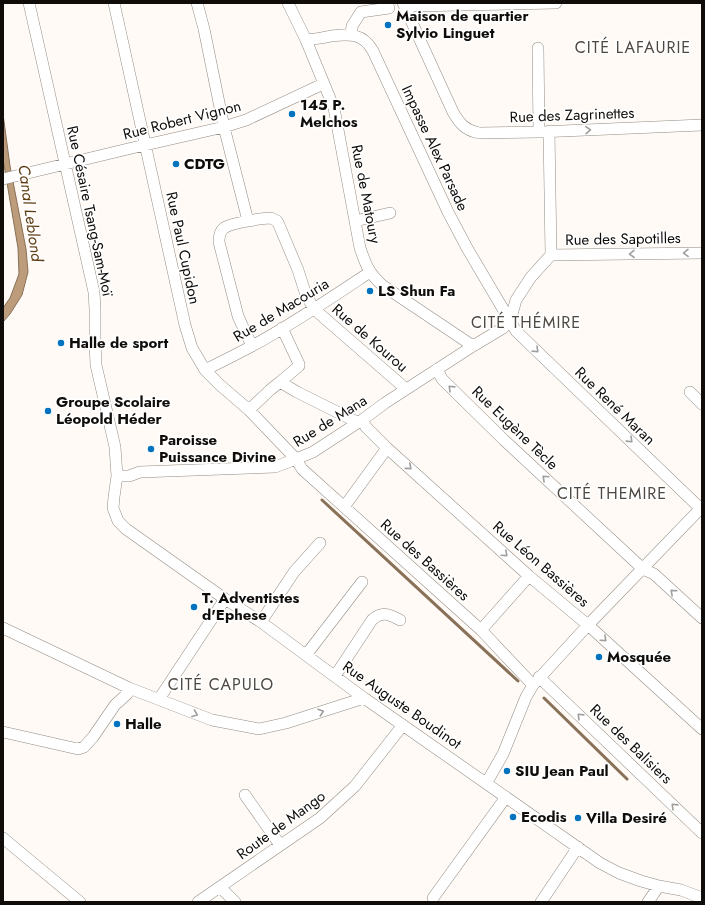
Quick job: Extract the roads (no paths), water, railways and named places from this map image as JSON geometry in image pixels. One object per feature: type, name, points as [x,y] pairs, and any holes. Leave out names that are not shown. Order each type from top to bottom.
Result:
[{"type":"street","name":"Rue Césaire Tsang-Sam-Moï","points":[[28,3],[94,292],[96,309],[96,365],[115,447],[118,476],[113,508],[118,521]]},
{"type":"street","name":"Rue Paul Cupidon","points":[[114,3],[184,325],[192,348],[205,370],[249,410],[296,460]]},
{"type":"street","points":[[197,3],[204,29],[224,127],[248,221]]},
{"type":"street","name":"Rue de Matoury","points":[[288,3],[306,40],[334,108],[360,248],[370,272],[382,285],[473,346]]},
{"type":"street","points":[[404,5],[556,3]]},
{"type":"street","name":"Rue des Zagrinettes","points":[[404,5],[453,112],[460,124],[465,128],[479,133],[544,132],[702,125]]},
{"type":"street","points":[[306,40],[351,35],[352,26],[361,12],[389,8]]},
{"type":"street","name":"Impasse Alex Parsade","points":[[351,35],[359,37],[369,45],[448,212],[467,248],[510,321]]},
{"type":"street","points":[[538,48],[551,255]]},
{"type":"street","name":"Rue Robert Vignon","points":[[3,178],[224,127],[246,120],[323,84]]},
{"type":"street","points":[[355,221],[390,213]]},
{"type":"street","points":[[252,346],[238,316],[219,240],[225,227],[268,218],[271,218],[277,222],[298,270],[306,295],[314,309]]},
{"type":"street","name":"Rue des Sapotilles","points":[[510,321],[516,300],[531,277],[551,255],[702,253]]},
{"type":"street","name":"Rue de Macouria","points":[[205,370],[252,346],[314,309],[370,272]]},
{"type":"street","name":"Rue de Kourou","points":[[314,309],[406,390]]},
{"type":"street","name":"Rue de Mana","points":[[118,476],[129,476],[140,472],[265,468],[275,467],[296,460],[314,452],[385,403],[503,328],[510,321]]},
{"type":"street","name":"Rue René Maran","points":[[510,321],[516,331],[701,508]]},
{"type":"street","points":[[249,410],[299,366],[282,328]]},
{"type":"street","name":"Rue Eugène Tècle","points":[[437,369],[442,379],[504,440],[643,568],[654,574],[702,618]]},
{"type":"street","points":[[280,382],[297,392],[359,421]]},
{"type":"street","points":[[690,392],[702,404]]},
{"type":"street","name":"Rue Léon Bassières","points":[[359,421],[529,576],[588,625],[702,729]]},
{"type":"street","points":[[344,507],[387,448]]},
{"type":"street","name":"Rue des Bassières","points":[[296,460],[302,469],[536,681]]},
{"type":"street","points":[[486,782],[503,754],[526,697],[536,681],[701,508]]},
{"type":"street","name":"Rue Auguste Boudinot","points":[[118,521],[126,529],[225,599],[261,622],[364,698],[600,863],[641,881],[681,890],[702,898]]},
{"type":"street","points":[[261,622],[294,572],[320,543]]},
{"type":"street","points":[[481,630],[529,576]]},
{"type":"street","points":[[306,655],[362,582]]},
{"type":"street","points":[[159,700],[225,599]]},
{"type":"street","points":[[335,676],[375,617],[381,614],[392,615],[400,620]]},
{"type":"street","points":[[3,628],[129,688],[212,720],[259,729],[286,723],[364,698]]},
{"type":"street","name":"Rue des Balisiers","points":[[536,681],[702,833]]},
{"type":"street","points":[[3,732],[78,749],[84,748],[129,688]]},
{"type":"street","name":"Route de Mango","points":[[198,902],[320,818],[354,786],[403,725]]},
{"type":"street","points":[[245,794],[280,845]]},
{"type":"street","points":[[433,898],[506,797]]},
{"type":"street","points":[[3,838],[80,902]]},
{"type":"street","points":[[541,902],[578,847]]},
{"type":"street","points":[[648,902],[659,886]]},
{"type":"street","points":[[220,887],[235,902]]},
{"type":"waterway","points":[[322,500],[518,681]]},
{"type":"waterway","points":[[544,698],[627,779]]},
{"type":"place","name":"Maison de quartier Sylvio Linguet","points":[[388,25]]},
{"type":"place","name":"145 P. Melchos","points":[[292,114]]},
{"type":"place","name":"CDTG","points":[[176,164]]},
{"type":"place","name":"LS Shun Fa","points":[[370,291]]},
{"type":"place","name":"Halle de sport","points":[[61,343]]},
{"type":"place","name":"Groupe Scolaire Léopold Héder","points":[[48,411]]},
{"type":"place","name":"Paroisse Puissance Divine","points":[[151,449]]},
{"type":"place","name":"T. Adventistes d'Ephese","points":[[194,607]]},
{"type":"place","name":"Mosquée","points":[[599,657]]},
{"type":"place","name":"Halle","points":[[117,724]]},
{"type":"place","name":"SIU Jean Paul","points":[[507,771]]},
{"type":"place","name":"Ecodis","points":[[513,817]]},
{"type":"place","name":"Villa Desiré","points":[[578,818]]},
{"type":"district","name":"CITÉ LAFAURIE","points":[[633,47]]},
{"type":"district","name":"CITÉ THÉMIRE","points":[[526,322]]},
{"type":"district","name":"CITÉ THEMIRE","points":[[612,493]]},
{"type":"district","name":"CITÉ CAPULO","points":[[221,684]]},
{"type":"water label","name":"Canal Leblond","points":[[31,213]]}]
